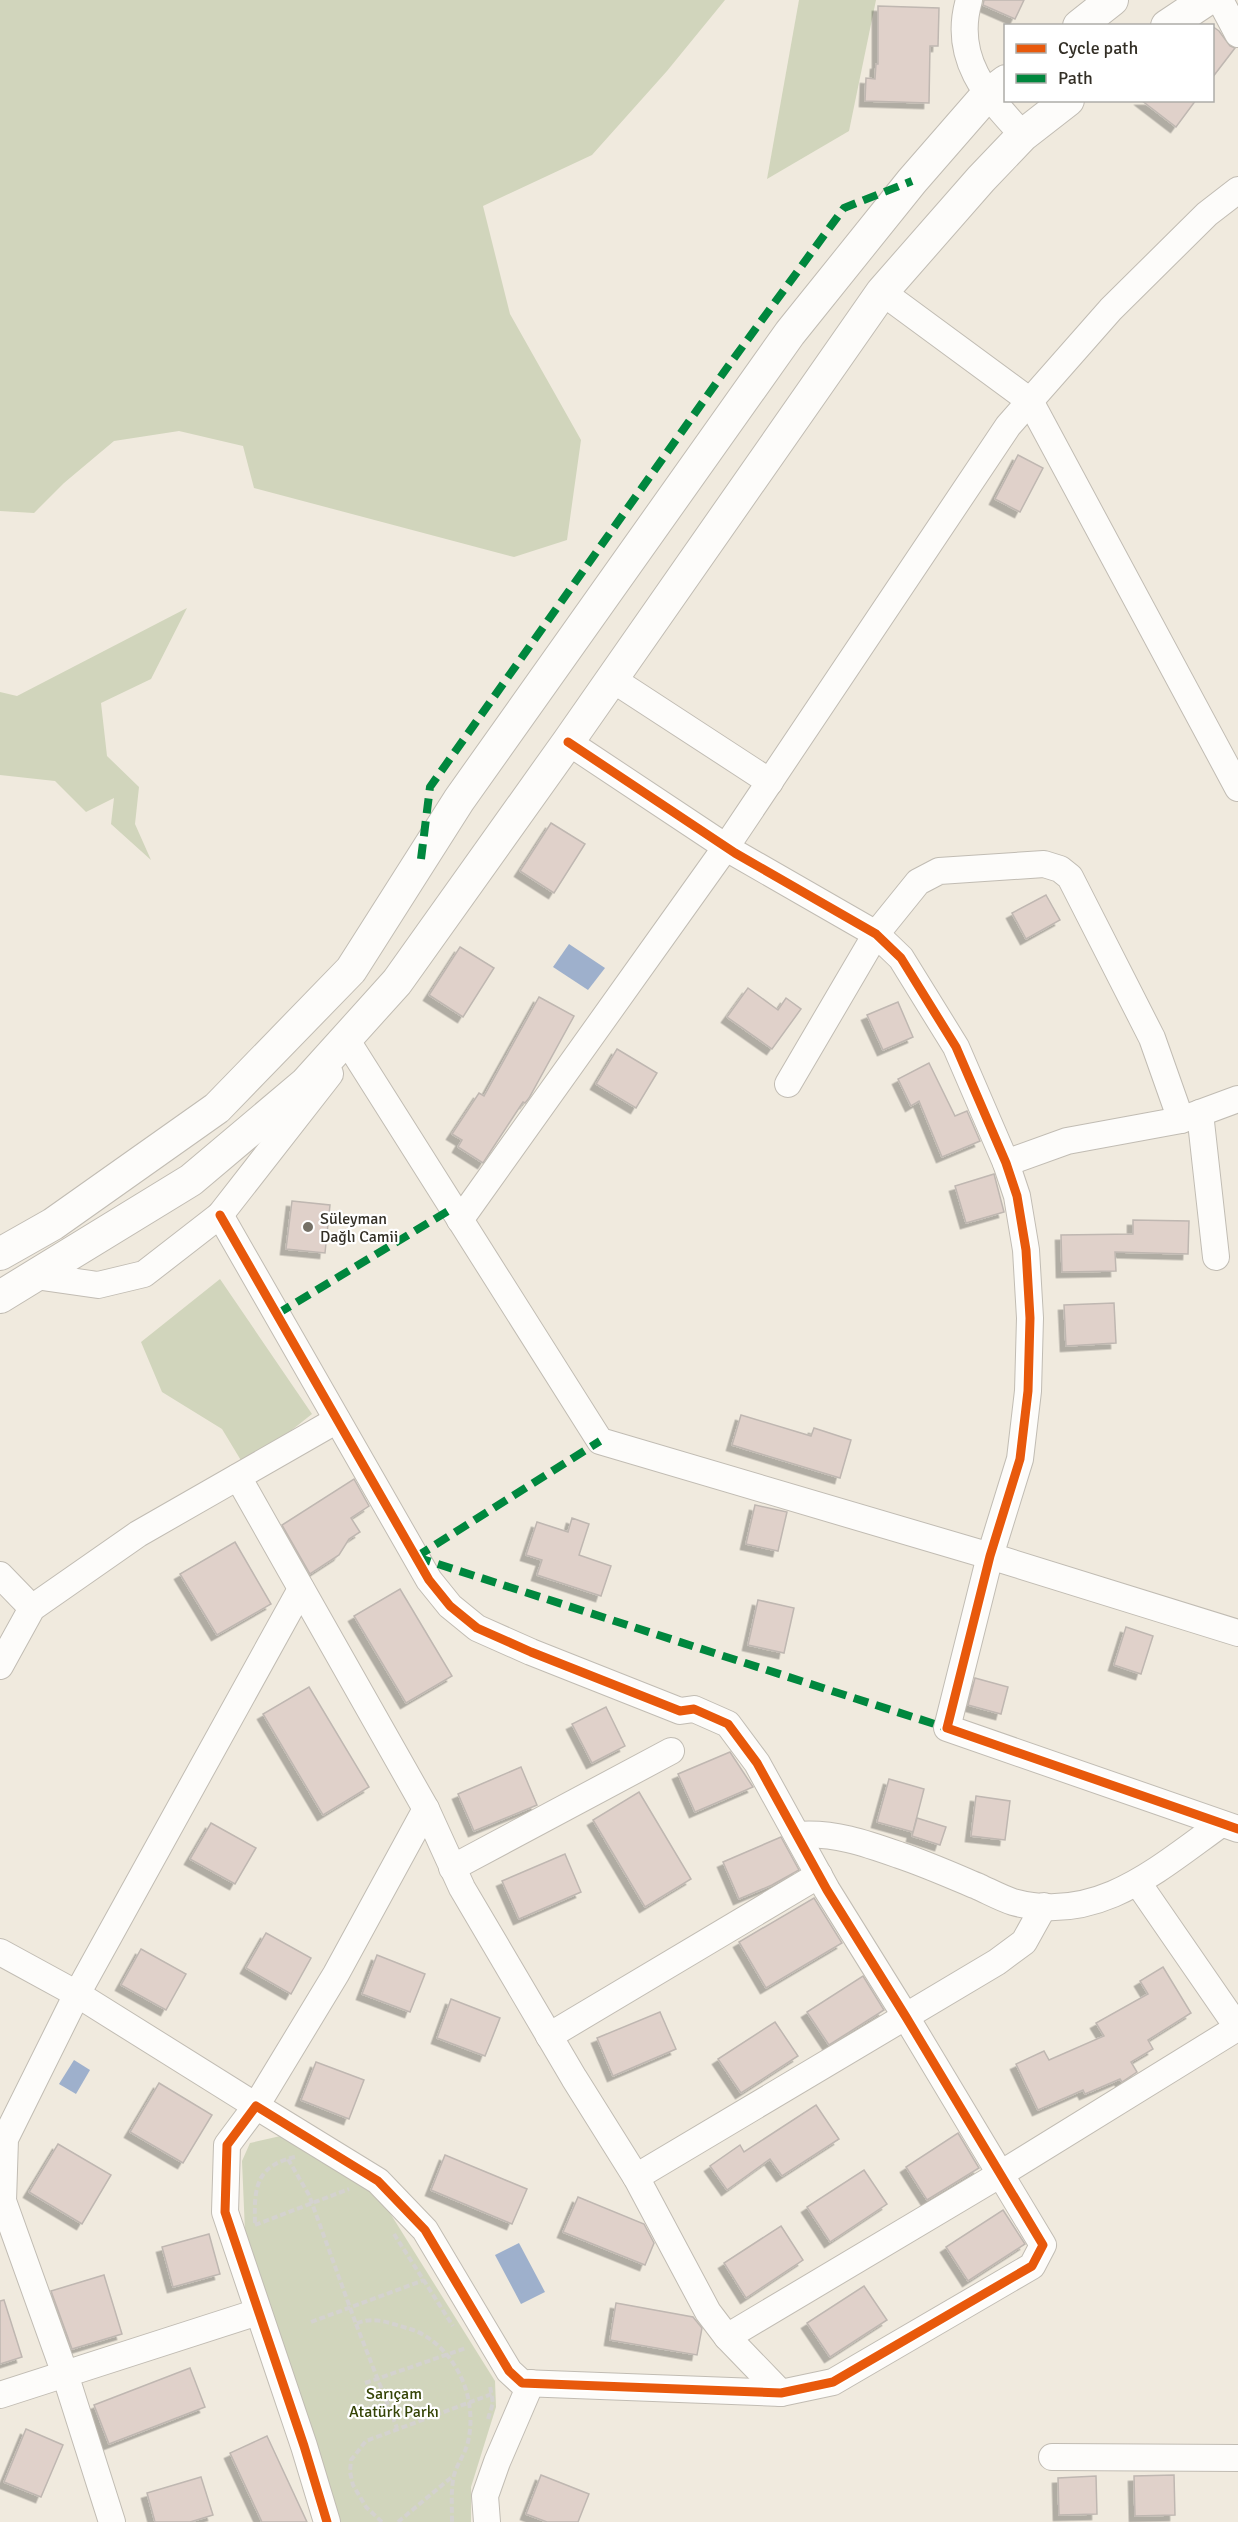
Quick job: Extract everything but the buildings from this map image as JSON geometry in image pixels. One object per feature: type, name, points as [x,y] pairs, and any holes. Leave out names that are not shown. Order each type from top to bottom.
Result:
[{"type":"main road","points":[[1082,24],[1112,0]]},
{"type":"main road","points":[[1170,24],[1206,0]]},
{"type":"main road","points":[[0,1254],[53,1224],[217,1108],[351,970],[459,800],[790,333],[912,181],[996,88]]},
{"type":"main road","points":[[0,1297],[191,1180],[306,1083],[397,982],[568,742],[882,292],[981,179],[1023,135],[1065,102]]},
{"type":"street","points":[[969,0],[963,19],[968,57],[996,88],[1004,102]]},
{"type":"street","points":[[1220,0],[1238,34]]},
{"type":"street","points":[[1004,102],[1023,135]]},
{"type":"street","points":[[460,1220],[726,847],[1008,426],[1110,309],[1207,214],[1238,190]]},
{"type":"street","points":[[882,292],[1030,401],[1238,788]]},
{"type":"street","points":[[612,679],[770,782]]},
{"type":"street","points":[[568,742],[726,847],[876,934],[901,958],[956,1047],[1006,1163],[1017,1196],[1026,1250],[1030,1318],[1028,1391],[1020,1459],[990,1556],[947,1728],[1230,1826]]},
{"type":"street","points":[[788,1084],[876,934],[918,882],[939,871],[1044,864],[1060,869],[1070,877],[1191,1116],[1216,1257]]},
{"type":"street","points":[[35,1276],[98,1285],[144,1274],[220,1215],[351,1047],[397,982]]},
{"type":"street","points":[[351,1047],[600,1441],[990,1556],[1238,1634]]},
{"type":"street","points":[[1006,1163],[1066,1141],[1191,1116],[1238,1099]]},
{"type":"street","points":[[0,1952],[77,1994],[378,2181],[425,2230],[509,2371],[522,2383],[781,2393],[833,2382],[1032,2266],[1042,2245],[819,1875],[757,1763],[728,1724],[694,1709],[680,1710],[531,1652],[477,1628],[450,1606],[429,1580],[220,1215]]},
{"type":"street","points":[[0,1666],[32,1608],[138,1534],[337,1420]]},
{"type":"street","points":[[238,1477],[426,1809],[452,1868],[549,2036],[636,2177],[708,2312],[727,2337],[781,2393]]},
{"type":"street","points":[[0,1575],[32,1608]]},
{"type":"street","points":[[112,2522],[65,2374],[3,2201],[5,2139],[77,1994],[301,1589]]},
{"type":"street","points":[[452,1868],[671,1751]]},
{"type":"street","points":[[327,2522],[225,2212],[227,2145],[256,2106],[336,1974],[426,1809]]},
{"type":"street","points":[[797,1835],[819,1833],[860,1842],[921,1862],[1013,1902],[1070,1908],[1100,1900],[1138,1883],[1230,1826]]},
{"type":"street","points":[[549,2036],[819,1875]]},
{"type":"street","points":[[727,2337],[999,2175],[1238,2028],[1138,1883]]},
{"type":"street","points":[[636,2177],[997,1962],[1024,1942],[1044,1906]]},
{"type":"street","points":[[0,2395],[258,2312]]},
{"type":"street","points":[[487,2522],[485,2496],[531,2383]]},
{"type":"street","points":[[1052,2457],[1238,2458]]},
{"type":"path","points":[[257,2234],[254,2197],[259,2180],[268,2167],[300,2156]]},
{"type":"path","points":[[288,2159],[312,2203],[397,2428]]},
{"type":"path","points":[[255,2225],[356,2186]]},
{"type":"path","points":[[392,2231],[454,2329]]},
{"type":"path","points":[[311,2322],[424,2280]]},
{"type":"path","points":[[356,2324],[364,2320],[377,2320],[418,2331],[447,2355],[465,2382],[469,2402],[468,2443],[454,2474],[452,2522]]},
{"type":"path","points":[[460,2338],[472,2358]]},
{"type":"path","points":[[365,2383],[466,2348]]},
{"type":"path","points":[[485,2378],[493,2403],[487,2422]]},
{"type":"path","points":[[382,2522],[366,2506],[353,2486],[351,2460],[366,2441],[492,2394]]},
{"type":"path","points":[[398,2522],[454,2474]]},
{"type":"green space","points":[[0,0],[725,0],[667,71],[592,155],[483,206],[510,314],[581,440],[567,540],[514,557],[254,488],[243,446],[179,431],[114,441],[64,483],[34,513],[0,511]]},
{"type":"green space","points":[[799,0],[876,0],[849,131],[767,179]]},
{"type":"green space","points":[[187,608],[151,679],[101,703],[107,756],[139,787],[135,824],[151,860],[111,824],[114,798],[86,812],[55,781],[0,775],[0,692],[17,696]]},
{"type":"green space","points":[[220,1279],[312,1414],[245,1467],[222,1429],[162,1392],[141,1342]]},
{"type":"green space","name":"Sarıçam Atatürk Parkı","points":[[285,2135],[380,2197],[495,2381],[496,2407],[471,2487],[471,2522],[327,2522],[245,2232],[242,2161],[250,2143]]},
{"type":"water","points":[[569,944],[605,968],[588,990],[553,967]]},
{"type":"water","points":[[74,2060],[90,2070],[76,2094],[59,2084]]},
{"type":"water","points":[[519,2243],[545,2292],[521,2304],[495,2255]]},
{"type":"marked path","points":[[421,859],[430,787],[729,365],[844,208],[912,181]]},
{"type":"marked path","points":[[277,1314],[453,1208]]},
{"type":"marked path","points":[[416,1557],[600,1441]]},
{"type":"marked path","points":[[416,1557],[947,1728]]},
{"type":"cycle path","points":[[568,742],[735,853],[876,934],[901,958],[956,1047],[1006,1163],[1017,1196],[1026,1250],[1030,1318],[1028,1391],[1020,1459],[990,1556],[947,1728],[1238,1829]]},
{"type":"cycle path","points":[[220,1215],[429,1580],[450,1606],[477,1628],[531,1652],[680,1711],[694,1709],[728,1724],[757,1763],[827,1890],[1043,2245],[1032,2266],[833,2382],[781,2393],[522,2383],[509,2371],[425,2230],[378,2181],[256,2106],[227,2145],[225,2212],[304,2446],[327,2522]]},
{"type":"place","name":"Süleyman Dağlı Camii","points":[[308,1227]]}]
